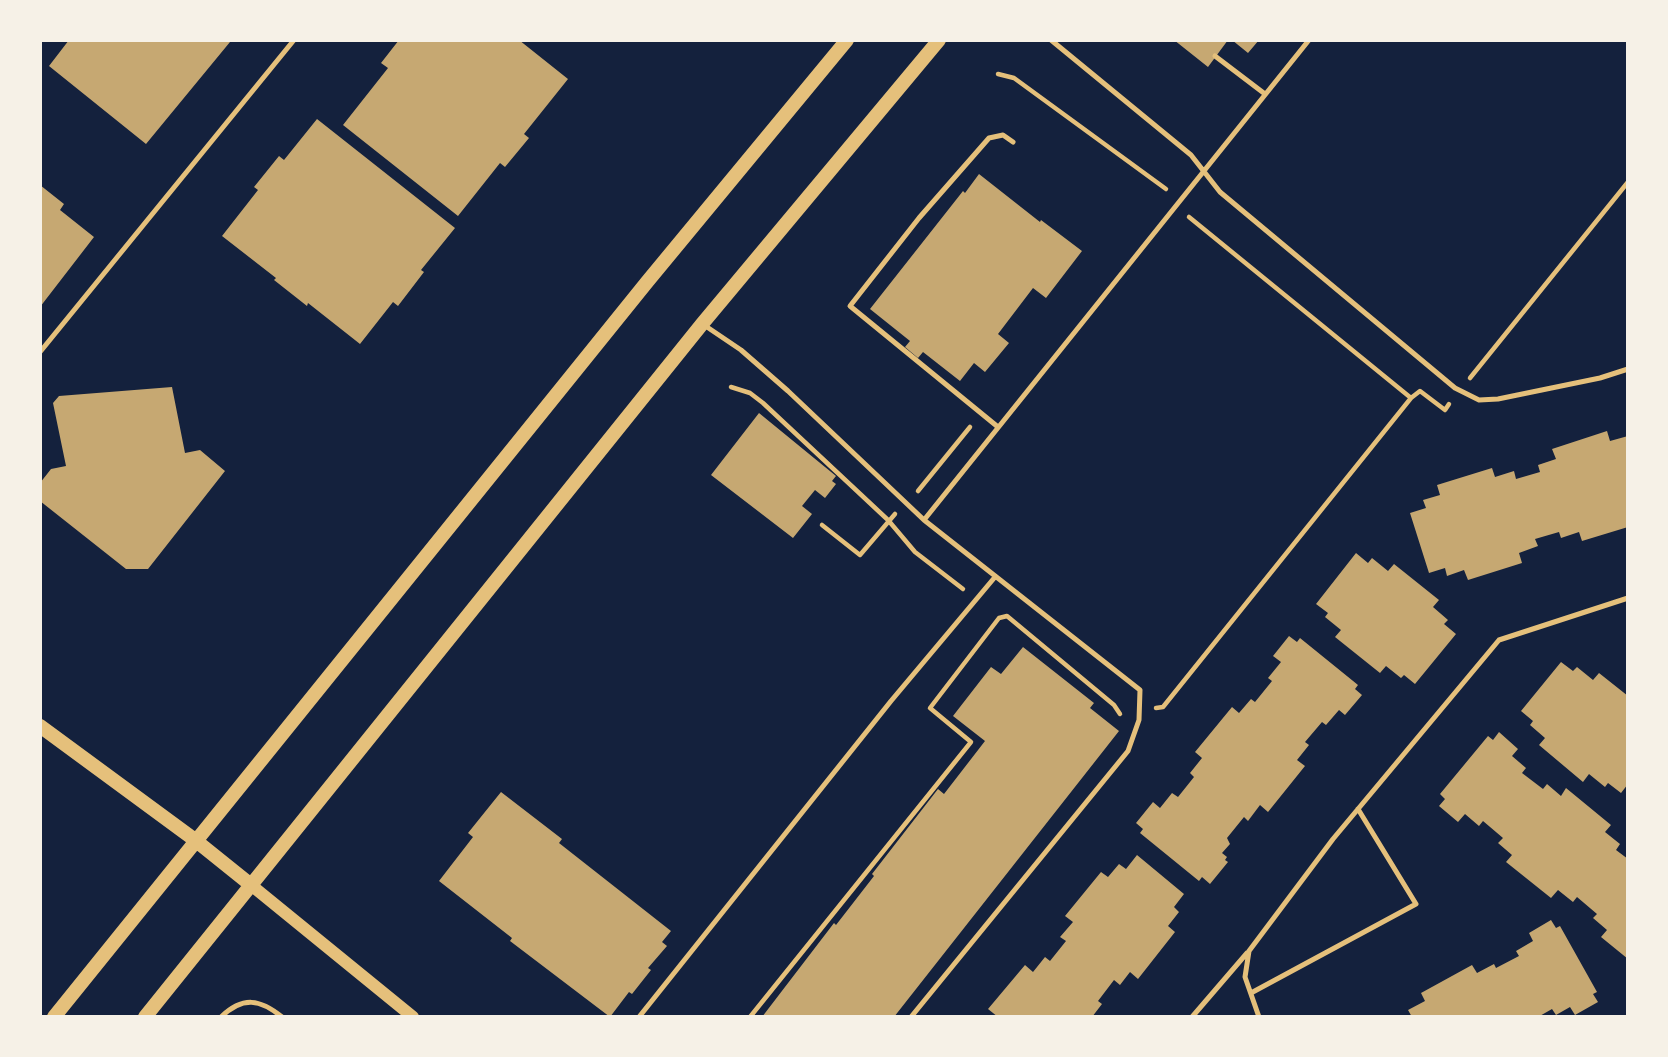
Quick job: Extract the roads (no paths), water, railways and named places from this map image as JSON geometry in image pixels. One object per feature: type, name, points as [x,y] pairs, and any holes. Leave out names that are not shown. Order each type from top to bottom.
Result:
[{"type":"main road","points":[[54,1017],[647,282],[847,40]]},
{"type":"main road","points":[[145,1017],[702,324],[939,40]]},
{"type":"main road","points":[[40,726],[195,840],[251,886]]},
{"type":"street","points":[[251,886],[413,1017]]},
{"type":"lane","points":[[40,352],[294,40]]},
{"type":"lane","points":[[1051,40],[1191,155],[1220,192],[1460,391],[1479,400],[1498,399],[1600,378],[1628,369]]},
{"type":"lane","points":[[924,520],[1309,40]]},
{"type":"lane","points":[[1215,56],[1265,94]]},
{"type":"lane","points":[[998,427],[850,306],[919,218],[989,138],[1003,135],[1013,142]]},
{"type":"lane","points":[[702,324],[741,350],[924,520],[1140,690],[1139,720],[1128,751],[911,1017]]},
{"type":"lane","points":[[639,1017],[874,723],[995,577]]},
{"type":"lane","points":[[1192,1017],[1249,951],[1358,809],[1499,640],[1628,598]]},
{"type":"lane","points":[[1251,993],[1416,904],[1358,809]]},
{"type":"lane","points":[[1249,951],[1245,977],[1259,1017]]},
{"type":"lane","points":[[221,1017],[243,1002],[265,1003],[282,1017]]}]
